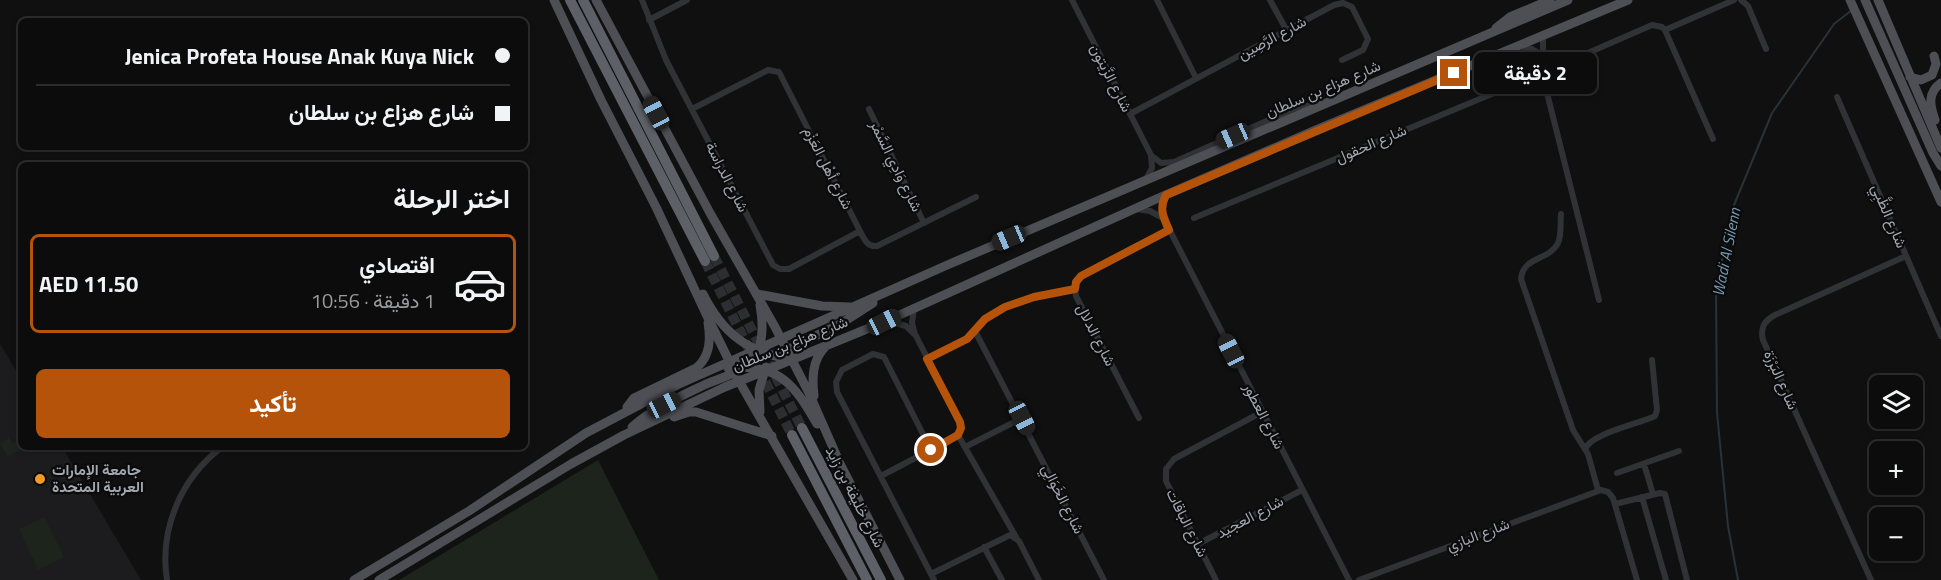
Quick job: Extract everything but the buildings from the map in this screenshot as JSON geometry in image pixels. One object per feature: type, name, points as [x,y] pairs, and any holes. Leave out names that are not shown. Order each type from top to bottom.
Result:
[{"type":"highway","points":[[570,0],[710,258],[583,0]]},
{"type":"highway","name":"شارع خليفة بن زايد","points":[[867,580],[797,432],[881,580]]},
{"type":"main road","points":[[554,0],[708,318],[762,420],[853,580]]},
{"type":"main road","points":[[596,0],[710,213],[781,339],[809,393],[838,459],[900,580]]},
{"type":"main road","points":[[1491,34],[1510,17],[1550,0]]},
{"type":"main road","name":"شارع هزاع بن سلطان","points":[[735,370],[758,349],[884,293],[1568,0]]},
{"type":"main road","name":"شارع هزاع بن سلطان","points":[[354,580],[469,511],[586,433],[699,375],[735,370],[765,370],[884,322],[1166,195],[1628,0]]},
{"type":"main road","points":[[1850,0],[1941,202]]},
{"type":"main road","points":[[1865,0],[1941,166]]},
{"type":"main road","points":[[1878,0],[1941,148]]},
{"type":"main road","points":[[1910,77],[1921,80],[1932,75],[1936,64],[1935,56]]},
{"type":"main road","points":[[1941,83],[1932,93],[1930,101],[1941,133]]},
{"type":"main road","points":[[656,207],[721,324],[733,336],[758,349],[776,357],[791,359]]},
{"type":"main road","points":[[762,420],[758,396],[765,370],[776,357],[852,317],[884,293]]},
{"type":"main road","points":[[758,296],[822,306],[855,307]]},
{"type":"main road","points":[[379,580],[571,464],[624,435],[650,413],[744,367],[753,359],[758,349],[762,330],[758,296]]},
{"type":"main road","points":[[627,410],[634,398],[701,364],[709,348],[708,318]]},
{"type":"main road","points":[[829,344],[820,352],[816,360],[813,387],[816,403],[838,459]]},
{"type":"main road","points":[[744,367],[765,370],[782,378],[798,392],[838,459]]},
{"type":"main road","points":[[624,435],[682,414],[696,412],[772,436]]},
{"type":"street","name":"شارع الدراسة","points":[[642,0],[662,51],[769,260],[775,267],[791,268],[860,231]]},
{"type":"street","points":[[649,20],[687,0]]},
{"type":"street","name":"شارع الزَّيتون","points":[[1072,0],[1151,155]]},
{"type":"street","points":[[1157,0],[1196,78]]},
{"type":"street","points":[[1270,0],[1287,31]]},
{"type":"street","name":"شارع الحقول","points":[[1194,218],[1652,26],[1662,27],[1665,30],[1734,0]]},
{"type":"street","points":[[1741,0],[1748,6],[1766,49]]},
{"type":"street","name":"شارع الرَّصِين","points":[[1130,114],[1338,3],[1352,7],[1367,35],[1368,43],[1362,50],[1342,60]]},
{"type":"street","points":[[1665,30],[1713,139]]},
{"type":"street","points":[[1544,34],[1546,72],[1599,300]]},
{"type":"street","points":[[1518,46],[1532,49],[1544,57]]},
{"type":"street","name":"شارع أهْل العَزْم","points":[[692,109],[768,70],[774,69],[779,72],[860,231]]},
{"type":"street","name":"شارع الظَّبِي","points":[[1837,97],[1941,336]]},
{"type":"street","points":[[1151,155],[1157,161],[1170,163],[1298,107],[1326,104]]},
{"type":"street","name":"شارع وَادِي السَّمْر","points":[[869,109],[924,223]]},
{"type":"street","points":[[1141,183],[1150,174],[1151,155]]},
{"type":"street","name":"شارع العطور","points":[[1166,195],[1162,204],[1164,219],[1169,230],[1348,580]]},
{"type":"street","points":[[860,231],[867,243],[874,247],[976,197]]},
{"type":"street","points":[[1133,210],[1150,211],[1164,219]]},
{"type":"street","points":[[1560,214],[1560,235],[1557,244],[1548,254],[1528,263],[1521,279],[1573,430],[1585,449],[1598,490],[1608,492],[1615,504],[1637,580]]},
{"type":"street","name":"شارع الدلال","points":[[1138,418],[1076,296],[1076,282],[1081,276],[1169,230]]},
{"type":"street","name":"شارع البَرْزَة","points":[[1871,580],[1763,340],[1762,329],[1766,320],[1775,315],[1906,256]]},
{"type":"street","points":[[927,359],[967,339],[985,319],[1005,307],[1034,297],[1075,289]]},
{"type":"street","points":[[881,476],[958,435],[961,428],[915,334],[912,318],[915,307]]},
{"type":"street","points":[[884,322],[901,324],[915,334]]},
{"type":"street","name":"شارع الخَوَالِي","points":[[975,331],[1104,580]]},
{"type":"street","points":[[931,450],[884,357],[873,354],[846,367],[837,378],[837,392],[932,577],[1006,536],[1016,538]]},
{"type":"street","points":[[1585,449],[1588,443],[1654,416],[1657,410],[1652,360]]},
{"type":"street","name":"شارع الباقات","points":[[1216,580],[1166,481],[1166,469],[1174,459],[1262,412]]},
{"type":"street","points":[[965,447],[1022,418]]},
{"type":"street","points":[[958,435],[1039,580]]},
{"type":"street","points":[[166,580],[164,558],[177,503],[197,470],[219,450]]},
{"type":"street","points":[[1617,473],[1679,451]]},
{"type":"street","points":[[1644,464],[1653,494]]},
{"type":"street","name":"شارع العجيد","points":[[1198,544],[1302,490]]},
{"type":"street","name":"شارع البازي","points":[[1359,580],[1598,490]]},
{"type":"street","points":[[1615,504],[1653,494],[1662,493],[1668,498],[1687,580]]},
{"type":"street","points":[[1642,497],[1666,580]]},
{"type":"street","points":[[984,547],[1002,580]]},
{"type":"shaded area","name":"جامعة الإمارات العربية المتحدة","points":[[0,344],[18,374],[18,450],[64,450],[141,580],[0,580]]},
{"type":"shaded area","points":[[9,438],[12,443],[18,442],[18,450],[23,450],[7,456],[0,443]]},
{"type":"shaded area","points":[[598,460],[659,580],[399,580]]},
{"type":"shaded area","points":[[44,517],[64,557],[38,570],[19,529]]},
{"type":"waterway","name":"Wadi Al Silenn","points":[[1738,580],[1728,526],[1717,413],[1716,290],[1732,210],[1772,113],[1834,24],[1852,10]]},
{"type":"tunnel","points":[[714,256],[802,428]]},
{"type":"tunnel","points":[[705,261],[792,435]]},
{"type":"place","name":"جامعة الإمارات العربية المتحدة","points":[[40,479]]},
{"type":"route","points":[[931,450],[958,435],[961,428],[927,359],[967,339],[985,319],[997,311],[1024,300],[1075,289],[1076,282],[1081,276],[1169,230],[1162,209],[1166,195],[1454,73]]}]
